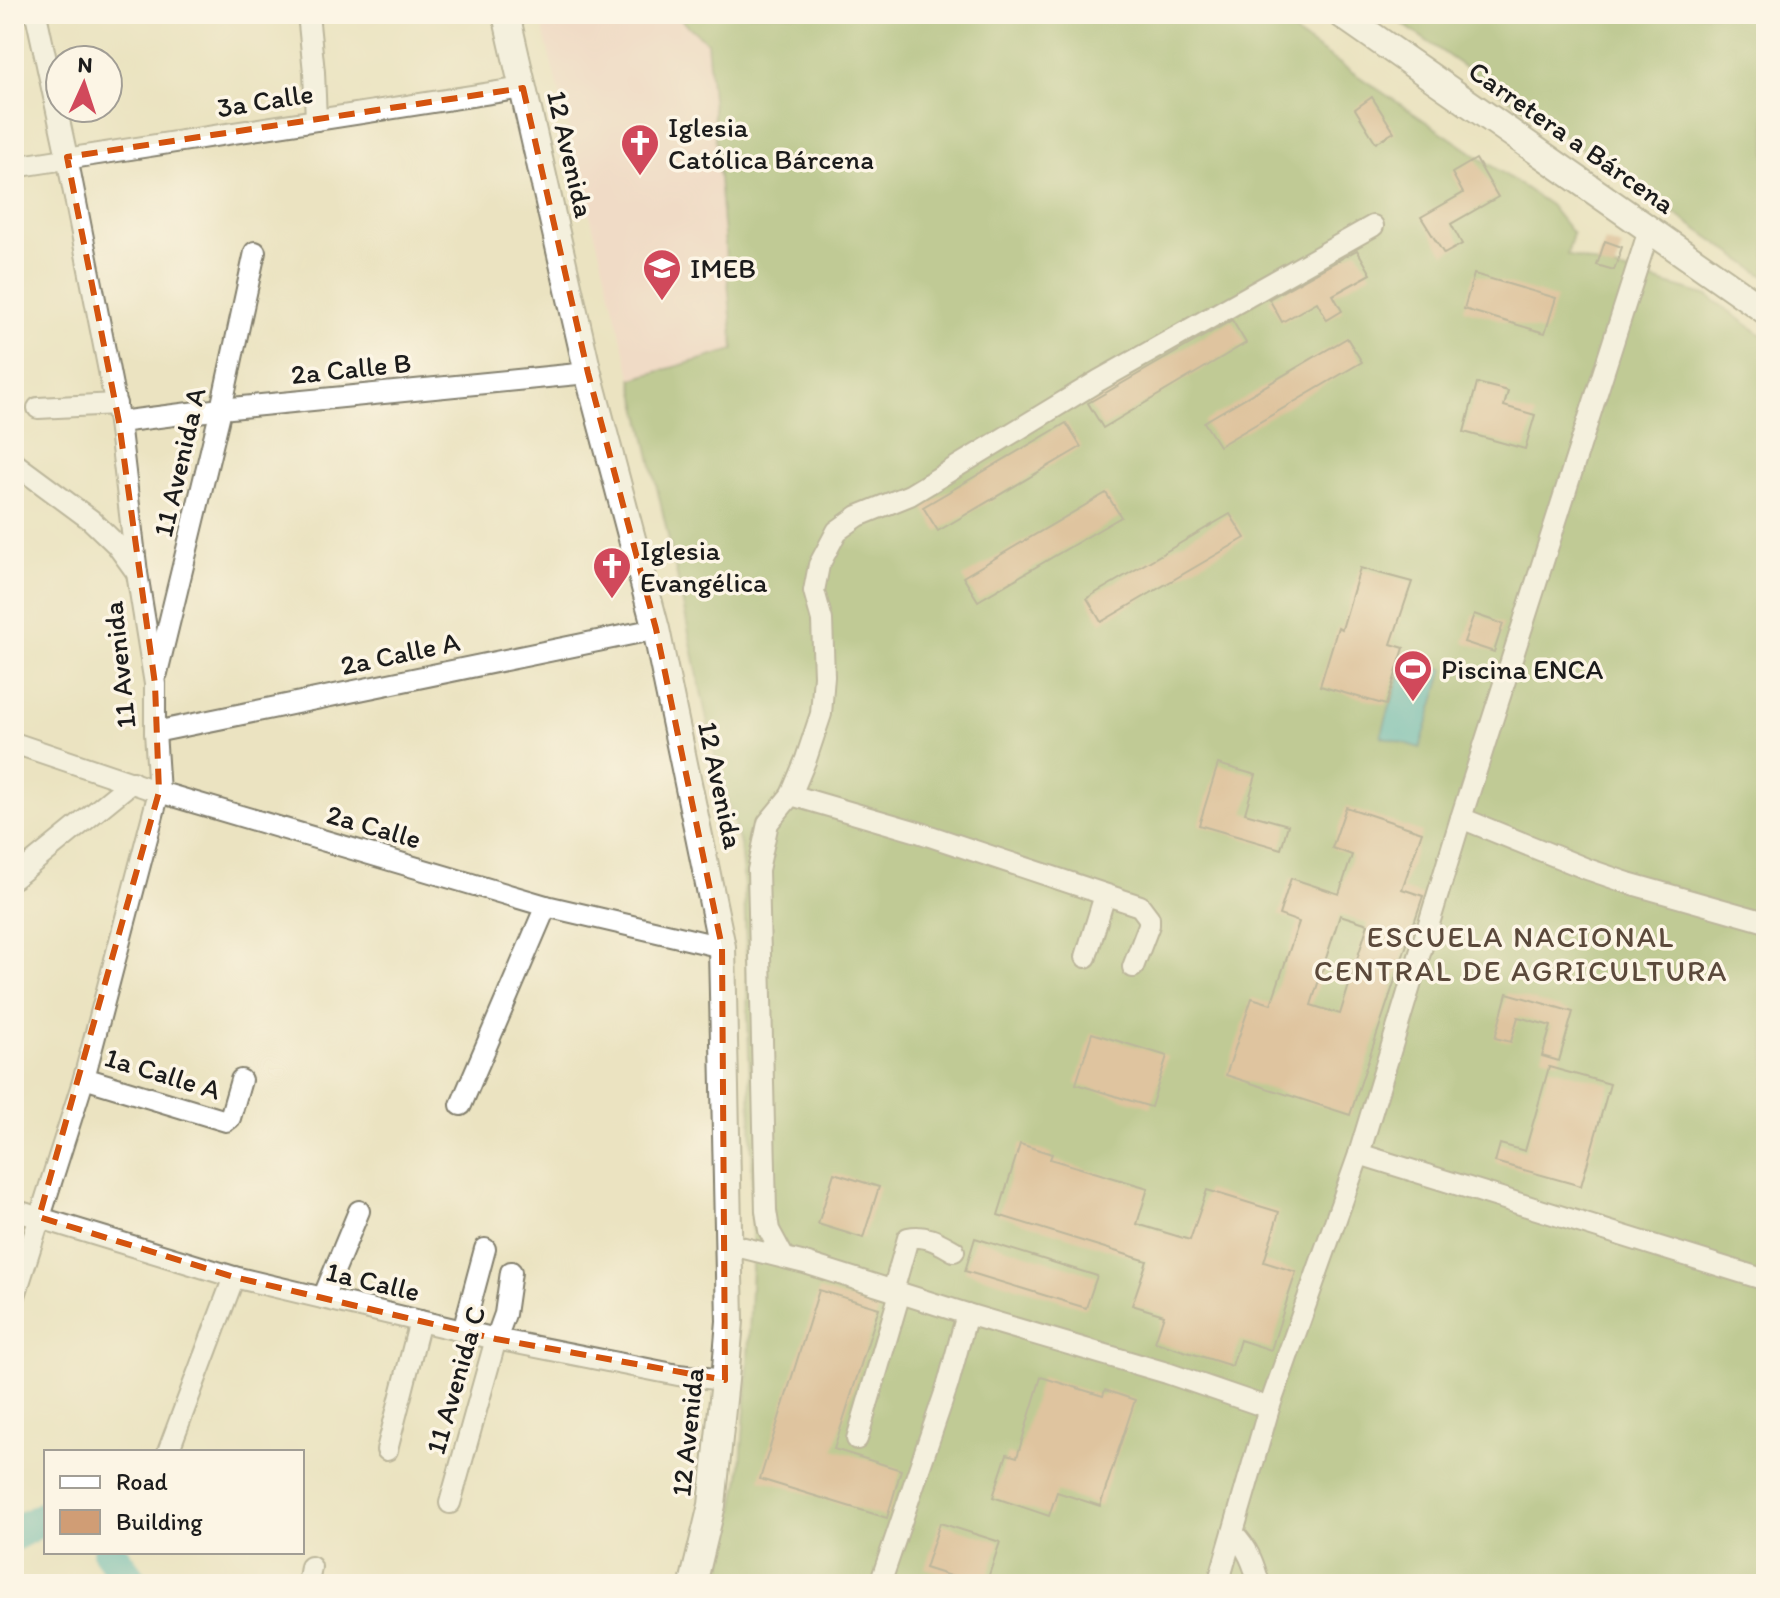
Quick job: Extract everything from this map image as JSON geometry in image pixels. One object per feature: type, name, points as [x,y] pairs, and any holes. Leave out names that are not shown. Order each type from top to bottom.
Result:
[{"type":"main road","name":"12 Avenida","points":[[506,14],[588,373],[656,629],[722,947],[730,1321],[712,1505],[693,1584]]},
{"type":"main road","name":"Carretera a Bárcena","points":[[1341,14],[1766,311]]},
{"type":"street","name":"11 Avenida","points":[[14,1299],[84,1078],[159,792],[155,684],[137,573],[118,413],[36,14]]},
{"type":"street","points":[[308,14],[316,120]]},
{"type":"street","name":"3a Calle","points":[[14,167],[523,88]]},
{"type":"street","points":[[783,1256],[769,1230],[766,1211],[758,870],[768,823],[791,795],[821,714],[824,676],[822,620],[814,591],[819,565],[837,531],[858,516],[910,495],[1098,381],[1373,226]]},
{"type":"street","points":[[1218,1584],[1269,1408],[1359,1154],[1461,818],[1649,230]]},
{"type":"street","name":"11 Avenida A","points":[[155,684],[255,252]]},
{"type":"street","name":"2a Calle B","points":[[38,408],[118,413],[221,409],[588,373]]},
{"type":"street","points":[[14,463],[91,520],[116,544],[137,573]]},
{"type":"street","name":"2a Calle A","points":[[155,732],[656,629]]},
{"type":"street","name":"2a Calle","points":[[14,743],[159,792],[546,906],[722,947]]},
{"type":"street","points":[[14,878],[132,782]]},
{"type":"street","points":[[791,795],[921,833],[1140,906],[1149,918],[1147,932],[1133,967]]},
{"type":"street","points":[[1461,818],[1615,878],[1766,922]]},
{"type":"street","points":[[1086,957],[1105,895]]},
{"type":"street","points":[[461,1105],[546,906]]},
{"type":"street","name":"1a Calle A","points":[[84,1078],[226,1121],[230,1118],[241,1080]]},
{"type":"street","points":[[1359,1154],[1766,1280]]},
{"type":"street","name":"1a Calle","points":[[14,1210],[234,1277],[496,1339],[678,1375],[725,1380]]},
{"type":"street","points":[[323,1298],[359,1211]]},
{"type":"street","points":[[857,1439],[908,1238],[920,1235],[954,1251]]},
{"type":"street","points":[[728,1244],[783,1256],[1167,1373],[1269,1408]]},
{"type":"street","points":[[463,1331],[485,1249]]},
{"type":"street","name":"11 Avenida C","points":[[450,1503],[505,1314],[511,1272]]},
{"type":"street","points":[[169,1450],[234,1277]]},
{"type":"street","points":[[880,1584],[948,1384],[967,1314]]},
{"type":"street","points":[[387,1450],[420,1321]]},
{"type":"street","points":[[1233,1533],[1245,1545],[1259,1584]]},
{"type":"highlighted area","points":[[523,88],[588,373],[656,629],[722,947],[725,1380],[496,1339],[234,1277],[39,1217],[159,792],[155,684],[119,422],[67,157]]},
{"type":"shaded area","points":[[539,14],[674,14],[707,42],[733,300],[735,351],[632,379]]},
{"type":"green space","points":[[674,14],[1266,14],[1550,205],[1573,234],[1567,255],[1708,296],[1766,338],[1766,1584],[719,1584],[740,1477],[752,1264],[744,886],[740,845],[712,744],[632,379],[734,350],[707,42]]},
{"type":"green space","points":[[1388,14],[1766,14],[1766,277]]},
{"type":"water","name":"Piscina ENCA","points":[[1405,658],[1444,669],[1420,748],[1381,736]]},
{"type":"building","points":[[1372,97],[1394,132],[1376,143],[1355,109]]},
{"type":"building","points":[[1476,159],[1498,197],[1451,224],[1462,244],[1444,254],[1421,217],[1463,193],[1452,173]]},
{"type":"building","points":[[1605,241],[1622,247],[1614,270],[1597,265]]},
{"type":"building","points":[[1357,250],[1371,274],[1333,295],[1342,311],[1327,320],[1317,302],[1282,322],[1269,299]]},
{"type":"building","points":[[1474,274],[1556,298],[1545,333],[1464,309]]},
{"type":"building","points":[[1232,320],[1246,343],[1103,428],[1088,403]]},
{"type":"building","points":[[1347,338],[1362,362],[1219,446],[1204,422]]},
{"type":"building","points":[[1477,383],[1508,391],[1504,406],[1535,415],[1525,449],[1464,432]]},
{"type":"building","points":[[1066,423],[1081,447],[938,531],[923,507]]},
{"type":"building","points":[[1106,493],[1121,517],[978,601],[963,577]]},
{"type":"building","points":[[1230,514],[1245,538],[1101,622],[1087,598]]},
{"type":"building","points":[[1360,568],[1412,582],[1391,644],[1404,648],[1386,705],[1320,686],[1338,627],[1342,629]]},
{"type":"building","points":[[1474,614],[1503,624],[1494,652],[1464,642]]},
{"type":"building","points":[[1218,764],[1256,775],[1245,813],[1288,825],[1281,849],[1199,825]]},
{"type":"building","points":[[1346,807],[1422,832],[1402,889],[1423,896],[1350,1115],[1226,1075],[1252,998],[1271,1004],[1299,922],[1279,915],[1291,878],[1339,894],[1352,855],[1332,848]],"holes":[[[1340,915],[1368,924],[1340,1014],[1311,1005]]]},
{"type":"building","points":[[1507,993],[1573,1012],[1559,1061],[1542,1056],[1551,1026],[1518,1017],[1511,1042],[1495,1038]]},
{"type":"building","points":[[1092,1033],[1167,1056],[1151,1107],[1076,1084]]},
{"type":"building","points":[[1549,1067],[1610,1084],[1581,1186],[1495,1162],[1500,1144],[1525,1151]]},
{"type":"building","points":[[1020,1144],[1052,1154],[1050,1159],[1148,1188],[1137,1224],[1190,1240],[1207,1190],[1279,1212],[1264,1262],[1296,1272],[1271,1350],[1240,1340],[1232,1366],[1155,1342],[1164,1315],[1132,1305],[1147,1261],[998,1215]]},
{"type":"building","points":[[834,1173],[879,1187],[863,1238],[818,1224]]},
{"type":"building","points":[[975,1238],[1097,1276],[1086,1308],[965,1271]]},
{"type":"building","points":[[819,1290],[879,1308],[834,1449],[901,1470],[887,1518],[760,1479]]},
{"type":"building","points":[[1041,1377],[1103,1396],[1105,1390],[1135,1400],[1100,1506],[1057,1492],[1049,1516],[993,1497],[1007,1454],[1017,1457]]},
{"type":"building","points":[[940,1523],[1000,1542],[986,1584],[975,1584],[925,1568]]},
{"type":"waterway","points":[[14,1534],[44,1518]]},
{"type":"waterway","points":[[110,1554],[133,1584]]},
{"type":"place","name":"Iglesia Católica Bárcena","points":[[640,177]]},
{"type":"place","name":"IMEB","points":[[662,302]]},
{"type":"place","name":"Iglesia Evangélica","points":[[612,600]]},
{"type":"place","name":"Piscina ENCA","points":[[1413,703]]},
{"type":"district","name":"ESCUELA NACIONAL CENTRAL DE AGRICULTURA","points":[[1521,954]]}]
